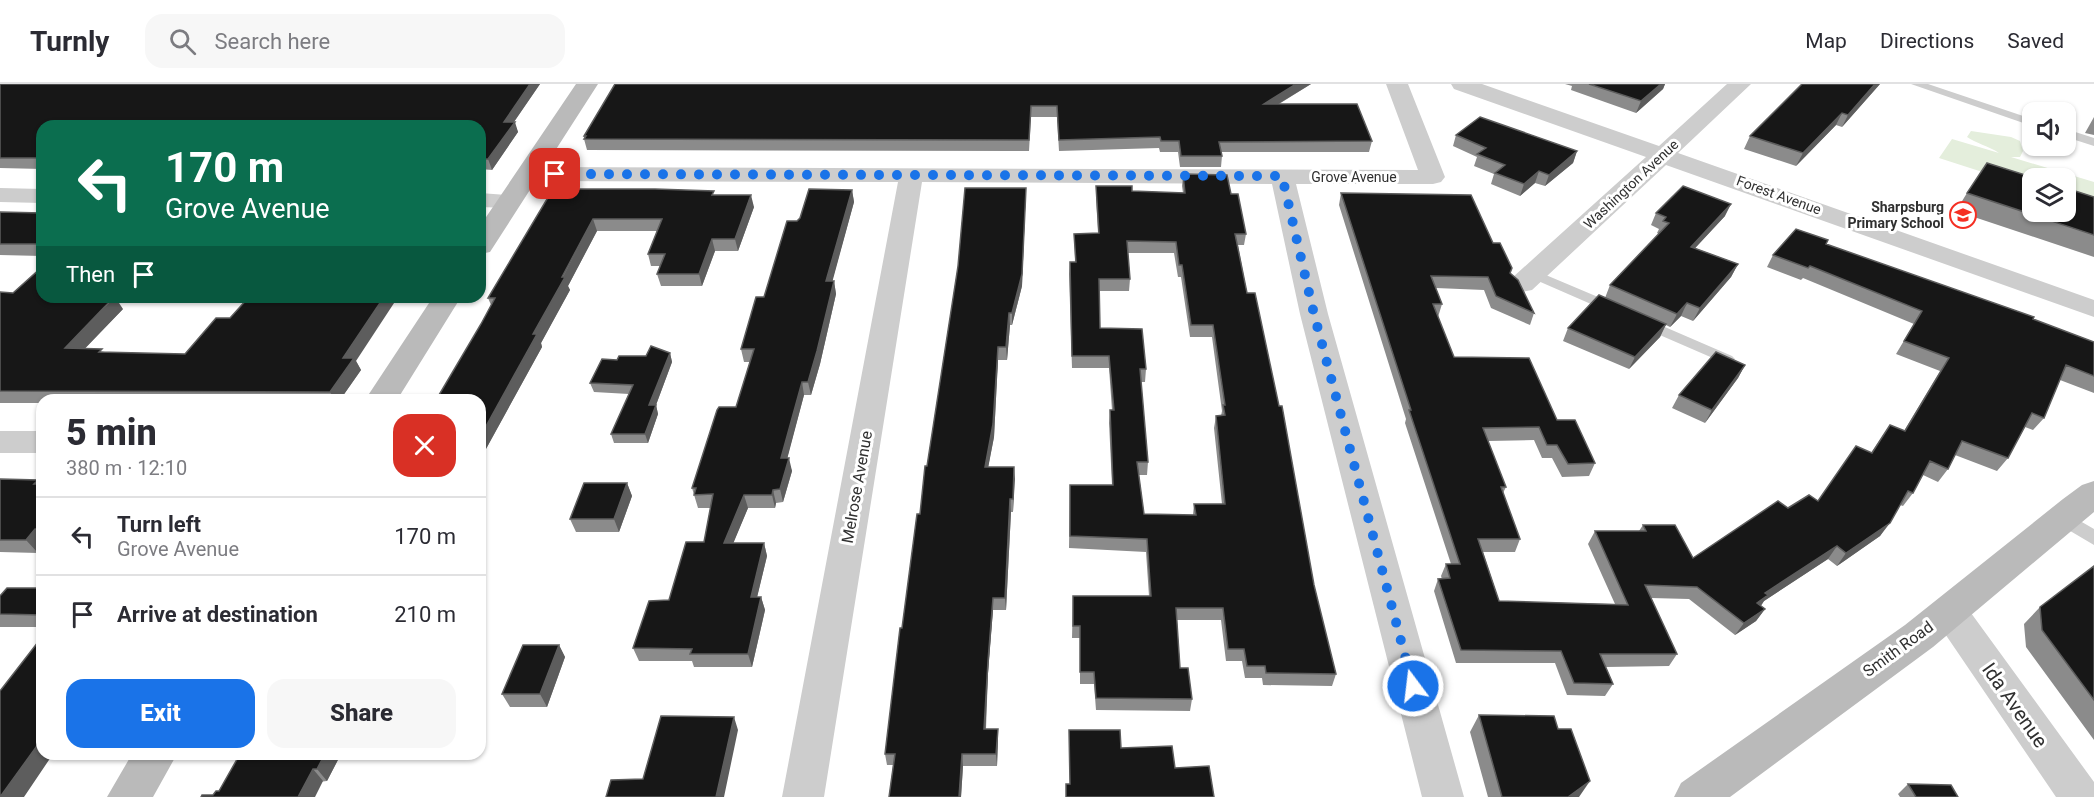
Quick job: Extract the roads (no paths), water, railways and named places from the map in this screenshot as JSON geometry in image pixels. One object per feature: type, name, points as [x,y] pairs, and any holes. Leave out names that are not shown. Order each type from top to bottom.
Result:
[{"type":"street","points":[[486,236],[587,84]]},
{"type":"street","name":"Grove Avenue","points":[[529,174],[1432,177],[1397,84]]},
{"type":"street","name":"Forest Avenue","points":[[1462,84],[1664,154],[2094,309]]},
{"type":"street","name":"Washington Avenue","points":[[1528,279],[1740,84]]},
{"type":"street","name":"Melrose Avenue","points":[[803,797],[911,176]]},
{"type":"street","points":[[1282,176],[1320,337],[1443,797]]},
{"type":"street","points":[[0,195],[36,196]]},
{"type":"street","points":[[486,200],[508,201]]},
{"type":"street","points":[[385,394],[443,303]]},
{"type":"street","points":[[0,442],[36,442]]},
{"type":"street","name":"Smith Road","points":[[1696,797],[1742,761],[1950,612],[2061,517],[2094,494]]},
{"type":"street","name":"Ida Avenue","points":[[1950,612],[2080,797]]},
{"type":"street","points":[[129,797],[152,760]]},
{"type":"lane","points":[[1917,84],[2022,120]]},
{"type":"lane","points":[[2076,136],[2094,142]]},
{"type":"lane","points":[[1528,279],[1727,359]]},
{"type":"lane","points":[[2061,517],[2094,538]]},
{"type":"place","name":"Sharpsburg Primary School","points":[[1963,215]]}]
